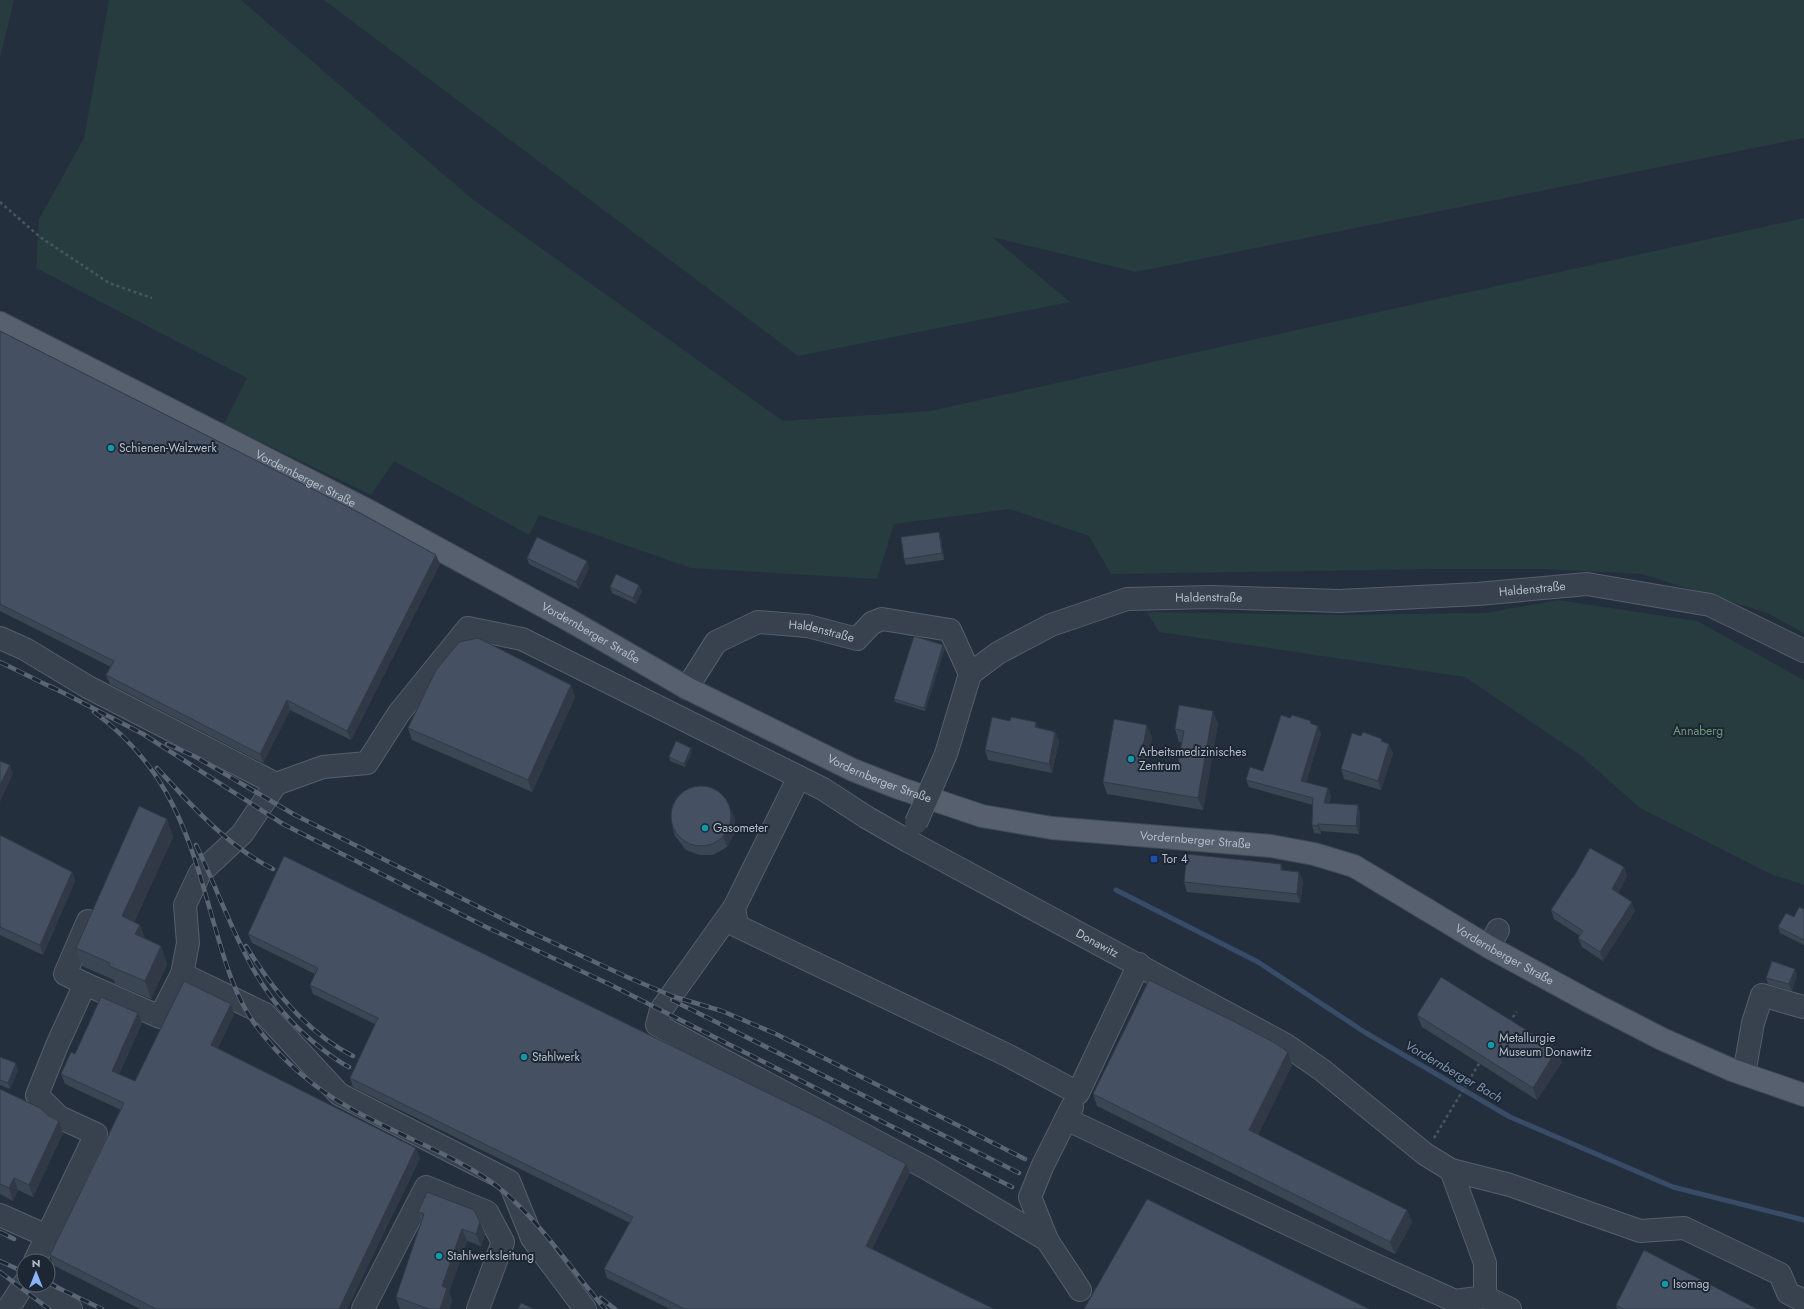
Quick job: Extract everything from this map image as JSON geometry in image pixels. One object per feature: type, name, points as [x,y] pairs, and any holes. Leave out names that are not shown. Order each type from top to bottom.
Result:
[{"type":"main road","name":"Vordernberger Straße","points":[[0,323],[369,511],[555,612],[687,688],[853,770],[899,788],[982,816],[1052,828],[1271,846],[1314,854],[1354,866],[1494,938],[1590,1002],[1662,1039],[1744,1074],[1804,1095]]},
{"type":"lane","name":"Haldenstraße","points":[[687,688],[716,642],[758,622],[808,626],[857,639],[872,623],[882,618],[950,630],[970,674],[998,653],[1051,625],[1127,599],[1211,597],[1340,601],[1478,594],[1587,584],[1710,605],[1804,651]]},
{"type":"lane","name":"Donawitz","points":[[276,784],[323,767],[366,764],[399,713],[468,628],[522,639],[823,789],[866,817],[912,832],[1139,964],[1286,1045],[1322,1070],[1425,1154],[1450,1170],[1510,1185],[1640,1231],[1684,1228],[1780,1274],[1788,1293],[1804,1301]]},
{"type":"lane","points":[[0,638],[25,649],[88,687],[276,784],[242,834],[200,873],[185,905],[188,943],[182,974],[160,1018],[65,974],[96,903]]},
{"type":"lane","points":[[912,832],[946,754],[970,674]]},
{"type":"lane","points":[[799,777],[734,908],[661,1010],[657,1025],[928,1169],[1047,1240]]},
{"type":"lane","points":[[734,908],[737,926],[1007,1055],[1078,1093]]},
{"type":"lane","points":[[1080,1290],[1047,1240],[1030,1197],[1042,1167],[1139,964]]},
{"type":"lane","points":[[182,974],[265,1014],[339,1094],[509,1182],[532,1238],[585,1309]]},
{"type":"lane","points":[[39,1253],[96,1134],[59,1117],[37,1096],[58,1043],[85,984]]},
{"type":"lane","points":[[1744,1074],[1753,1023],[1762,995],[1803,1007]]},
{"type":"lane","points":[[1066,1119],[1362,1260],[1455,1301],[1485,1297],[1508,1308]]},
{"type":"lane","points":[[1450,1170],[1485,1264],[1485,1297]]},
{"type":"lane","points":[[363,1309],[426,1187],[487,1212],[503,1242],[478,1309]]},
{"type":"lane","points":[[0,1215],[47,1236]]},
{"type":"lane","points":[[503,1242],[532,1238]]},
{"type":"lane","points":[[8,1309],[18,1293]]},
{"type":"lane","points":[[48,1293],[71,1309]]},
{"type":"path","points":[[0,202],[40,237],[108,283],[152,298]]},
{"type":"path","points":[[1505,1026],[1517,1012]]},
{"type":"path","points":[[1425,1154],[1483,1057]]},
{"type":"green space","points":[[0,0],[14,0],[0,58]]},
{"type":"green space","points":[[109,0],[241,0],[471,198],[783,421],[930,411],[1804,218],[1804,633],[1767,613],[1642,574],[1542,569],[1439,569],[1111,574],[1089,536],[1010,509],[894,524],[877,579],[691,568],[539,515],[529,535],[394,461],[371,495],[224,424],[247,378],[36,268],[39,219],[84,138]]},
{"type":"green space","points":[[324,0],[1804,0],[1804,138],[1136,272],[992,237],[1070,302],[798,356]]},
{"type":"green space","name":"Annaberg","points":[[1558,600],[1697,621],[1804,680],[1804,885],[1773,875],[1640,808],[1580,755],[1465,677],[1159,632],[1147,612],[1343,615],[1486,613]]},
{"type":"building","name":"Schienen-Walzwerk","points":[[0,331],[360,513],[436,555],[347,731],[287,700],[260,754],[106,675],[114,661],[0,604]]},
{"type":"building","points":[[939,532],[942,553],[904,559],[901,537]]},
{"type":"building","points":[[537,537],[587,561],[576,582],[527,558]]},
{"type":"building","points":[[616,574],[639,585],[633,598],[610,587]]},
{"type":"building","points":[[914,636],[943,645],[924,708],[894,699]]},
{"type":"building","points":[[478,638],[571,685],[528,780],[408,728],[436,670],[459,642]]},
{"type":"building","name":"Arbeitsmedizinisches Zentrum","points":[[1179,705],[1213,711],[1198,798],[1103,782],[1114,719],[1147,725],[1140,763],[1177,769],[1184,731],[1175,729]]},
{"type":"building","points":[[1281,715],[1290,718],[1292,715],[1311,721],[1310,723],[1318,726],[1301,781],[1328,788],[1324,803],[1358,805],[1356,826],[1312,825],[1313,798],[1246,780],[1250,767],[1263,771]]},
{"type":"building","points":[[992,717],[1010,721],[1011,717],[1036,722],[1035,727],[1055,732],[1049,764],[985,750]]},
{"type":"building","points":[[1363,732],[1382,739],[1381,741],[1389,744],[1378,781],[1341,769],[1352,733],[1361,736]]},
{"type":"building","points":[[676,741],[691,748],[684,764],[669,757]]},
{"type":"building","points":[[0,761],[10,765],[0,785]]},
{"type":"building","name":"Gasometer","points":[[695,786],[707,786],[718,791],[726,799],[731,810],[729,828],[718,841],[707,846],[695,846],[684,841],[676,833],[671,822],[671,810],[676,799],[684,791]]},
{"type":"building","points":[[139,806],[167,819],[122,916],[140,925],[135,934],[161,946],[145,981],[109,966],[110,963],[76,948]]},
{"type":"building","points":[[0,835],[72,872],[40,945],[0,927]]},
{"type":"building","points":[[1590,848],[1624,867],[1612,889],[1632,902],[1600,952],[1578,938],[1583,931],[1551,910],[1573,878]]},
{"type":"building","points":[[1187,854],[1281,864],[1281,870],[1299,872],[1297,894],[1184,882]]},
{"type":"building","name":"Stahlwerk","points":[[284,856],[821,1119],[906,1164],[866,1246],[994,1309],[685,1309],[604,1269],[633,1217],[350,1078],[378,1018],[310,985],[318,968],[248,934]]},
{"type":"building","points":[[1799,907],[1804,909],[1804,940],[1778,927],[1786,913],[1794,917]]},
{"type":"building","points":[[1772,961],[1795,969],[1789,984],[1766,978]]},
{"type":"building","name":"Metallurgie Museum Donawitz","points":[[1441,977],[1557,1049],[1533,1088],[1417,1015]]},
{"type":"building","points":[[1149,980],[1233,1021],[1275,1043],[1288,1052],[1249,1130],[1407,1210],[1390,1242],[1093,1094]]},
{"type":"building","points":[[184,981],[231,1004],[211,1045],[416,1148],[339,1309],[156,1309],[56,1258],[56,1253],[51,1253],[124,1103],[61,1074],[71,1052],[75,1054],[101,997],[138,1013],[112,1071],[135,1081]]},
{"type":"building","points":[[0,1057],[16,1063],[8,1083],[0,1080]]},
{"type":"building","points":[[0,1089],[40,1108],[49,1116],[59,1121],[29,1185],[14,1178],[9,1188],[0,1184]]},
{"type":"building","name":"Stahlwerksleitung","points":[[427,1192],[474,1210],[480,1222],[476,1234],[462,1229],[442,1286],[447,1288],[440,1309],[429,1309],[396,1297],[424,1214],[418,1212]]},
{"type":"building","points":[[1147,1199],[1369,1309],[1084,1309]]},
{"type":"building","name":"Isomag","points":[[1644,1250],[1757,1309],[1623,1309],[1616,1305]]},
{"type":"building","points":[[521,1303],[534,1309],[518,1309]]},
{"type":"waterway","name":"Vordernberger Bach","points":[[1116,890],[1258,962],[1366,1033],[1510,1117],[1673,1187],[1804,1220]]},
{"type":"railway","points":[[0,662],[53,688]]},
{"type":"railway","points":[[50,686],[143,734],[283,824],[484,926],[609,984],[1012,1187]]},
{"type":"railway","points":[[94,712],[119,733],[140,755],[158,779],[172,804],[184,830],[194,858],[224,958],[234,985],[246,1011],[274,1048],[296,1070],[334,1099],[365,1116],[453,1159],[487,1179],[504,1192],[520,1206],[550,1240],[605,1309]]},
{"type":"railway","points":[[167,744],[196,757],[295,815],[515,925],[627,977],[672,996],[722,1011],[776,1034],[1025,1159]]},
{"type":"railway","points":[[157,768],[210,824],[240,848],[273,869]]},
{"type":"railway","points":[[196,845],[243,949],[256,974],[271,997],[289,1019],[311,1040],[334,1058],[349,1067]]},
{"type":"railway","points":[[246,946],[279,994],[292,1008],[320,1035],[353,1056]]},
{"type":"railway","points":[[672,1000],[1019,1173]]},
{"type":"railway","points":[[0,1232],[14,1239]]},
{"type":"railway","points":[[0,1261],[16,1268]]},
{"type":"railway","points":[[0,1272],[49,1309]]},
{"type":"railway","points":[[56,1287],[102,1309]]},
{"type":"railway","points":[[601,1298],[615,1309]]},
{"type":"place","name":"Schienen-Walzwerk","points":[[111,448]]},
{"type":"place","name":"Arbeitsmedizinisches Zentrum","points":[[1131,759]]},
{"type":"place","name":"Gasometer","points":[[705,828]]},
{"type":"place","name":"Tor 4","points":[[1154,859]]},
{"type":"place","name":"Metallurgie Museum Donawitz","points":[[1491,1045]]},
{"type":"place","name":"Stahlwerk","points":[[524,1057]]},
{"type":"place","name":"Stahlwerksleitung","points":[[439,1256]]},
{"type":"place","name":"Isomag","points":[[1665,1284]]}]
